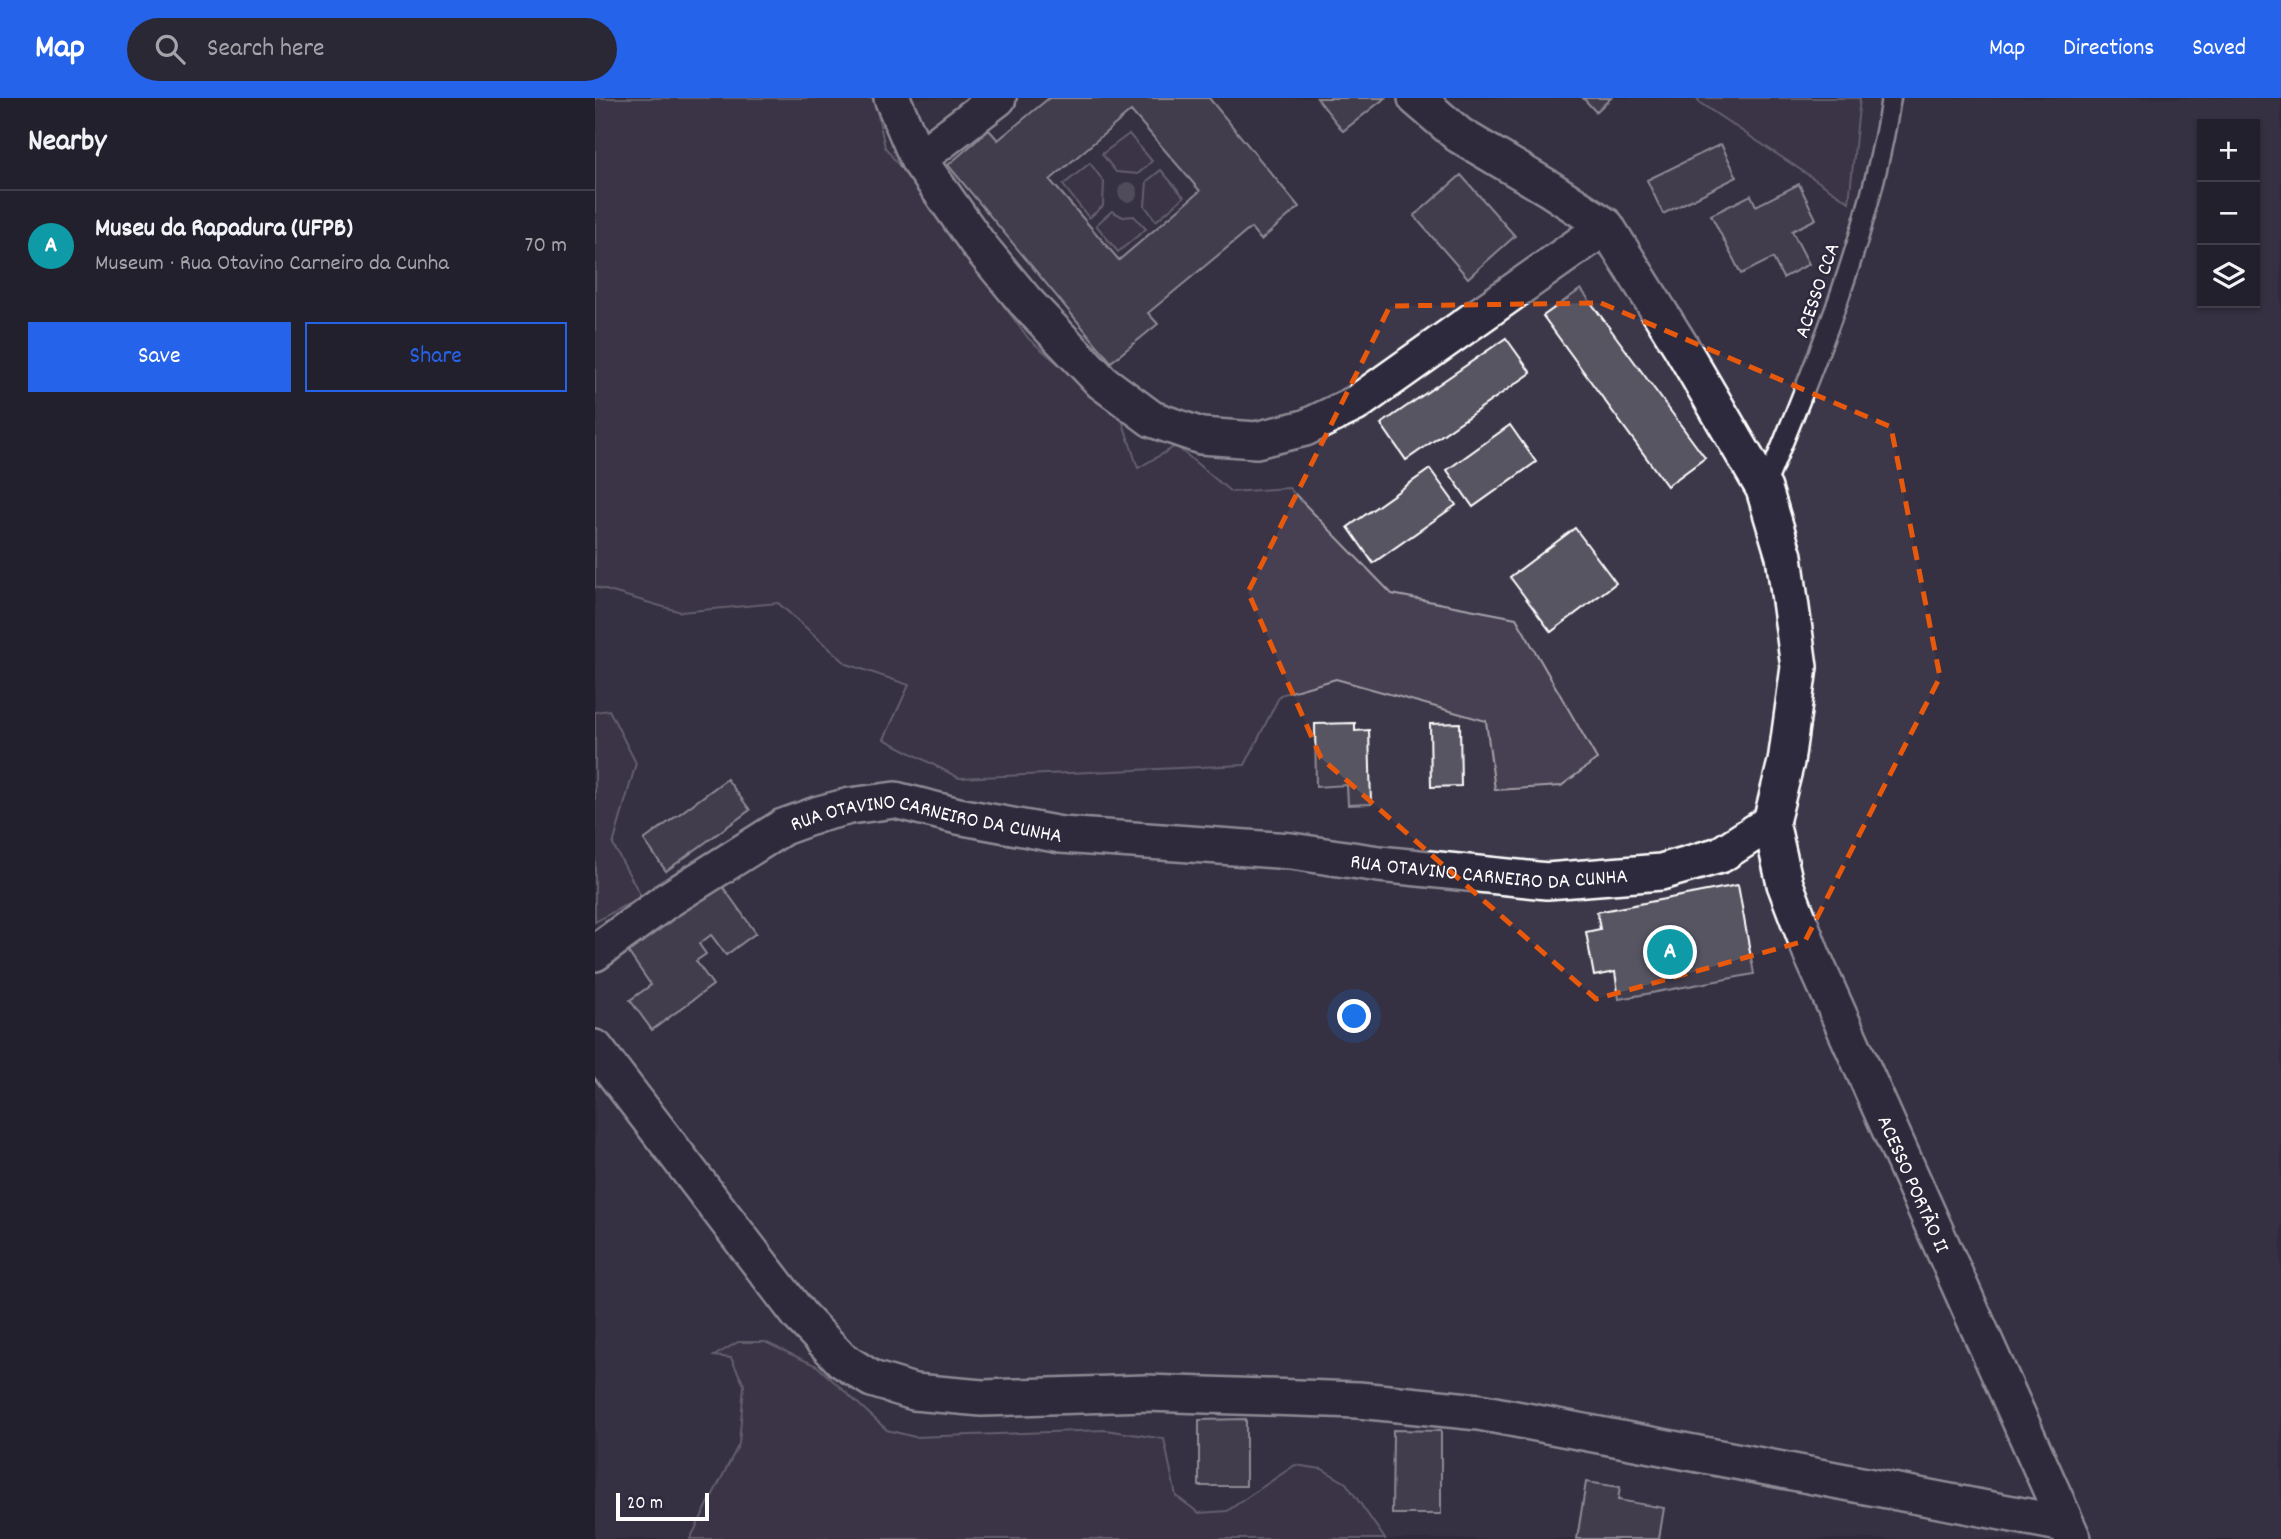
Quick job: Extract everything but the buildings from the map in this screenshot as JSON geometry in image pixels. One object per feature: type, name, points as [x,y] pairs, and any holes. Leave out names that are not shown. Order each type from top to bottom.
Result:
[{"type":"street","points":[[893,98],[918,159],[1025,301],[1102,382],[1152,419],[1201,436],[1256,440],[1305,428],[1355,404],[1606,226]]},
{"type":"street","points":[[918,159],[998,98]]},
{"type":"street","points":[[1416,98],[1459,135],[1606,226],[1680,345],[1763,489],[1784,556],[1799,667],[1786,762],[1771,822]]},
{"type":"street","name":"RUA OTAVINO CARNEIRO DA CUNHA","points":[[595,953],[666,901],[783,827],[851,806],[895,800],[958,816],[1061,835],[1291,851],[1379,864],[1547,881],[1661,872],[1720,855],[1771,822]]},
{"type":"street","name":"ACESSO PORTÃO II","points":[[1771,822],[1786,884],[1812,955],[2069,1531]]},
{"type":"street","points":[[595,1048],[800,1316],[842,1360],[872,1379],[914,1392],[982,1398],[1146,1393],[1358,1400],[1479,1412],[2069,1531]]},
{"type":"lane","name":"ACESSO CCA","points":[[1763,489],[1818,358],[1848,270],[1874,185],[1891,98]]},
{"type":"highlighted area","points":[[1601,303],[1891,427],[1940,677],[1805,941],[1596,999],[1321,758],[1248,592],[1390,306]]},
{"type":"shaded area","points":[[595,98],[2281,98],[2281,1539],[595,1539]]},
{"type":"shaded area","points":[[595,98],[874,98],[885,147],[1029,339],[1121,417],[1138,468],[1176,446],[1231,492],[1289,488],[1392,594],[1516,618],[1597,759],[1561,786],[1495,790],[1486,721],[1336,679],[1280,695],[1245,765],[959,778],[884,739],[909,685],[847,664],[778,603],[681,612],[595,587]]},
{"type":"shaded area","points":[[1697,98],[1860,98],[1849,202],[1700,103]]},
{"type":"shaded area","points":[[1129,134],[1152,161],[1138,174],[1116,172],[1102,154]]},
{"type":"shaded area","points":[[1090,163],[1104,182],[1103,206],[1089,218],[1063,185]]},
{"type":"shaded area","points":[[1161,170],[1184,197],[1156,221],[1145,206],[1147,181]]},
{"type":"shaded area","points":[[1112,211],[1123,217],[1134,216],[1146,229],[1118,252],[1096,225]]},
{"type":"shaded area","points":[[609,710],[636,763],[613,845],[641,896],[595,922],[595,712]]},
{"type":"shaded area","points":[[738,1342],[765,1342],[817,1366],[887,1430],[915,1437],[1106,1430],[1164,1439],[1176,1496],[1199,1513],[1227,1511],[1295,1465],[1322,1469],[1346,1483],[1385,1539],[690,1539],[739,1444],[744,1385],[731,1358],[714,1356]]},
{"type":"place","name":"Museu da Rapadura (UFPB)","points":[[1670,952]]}]
